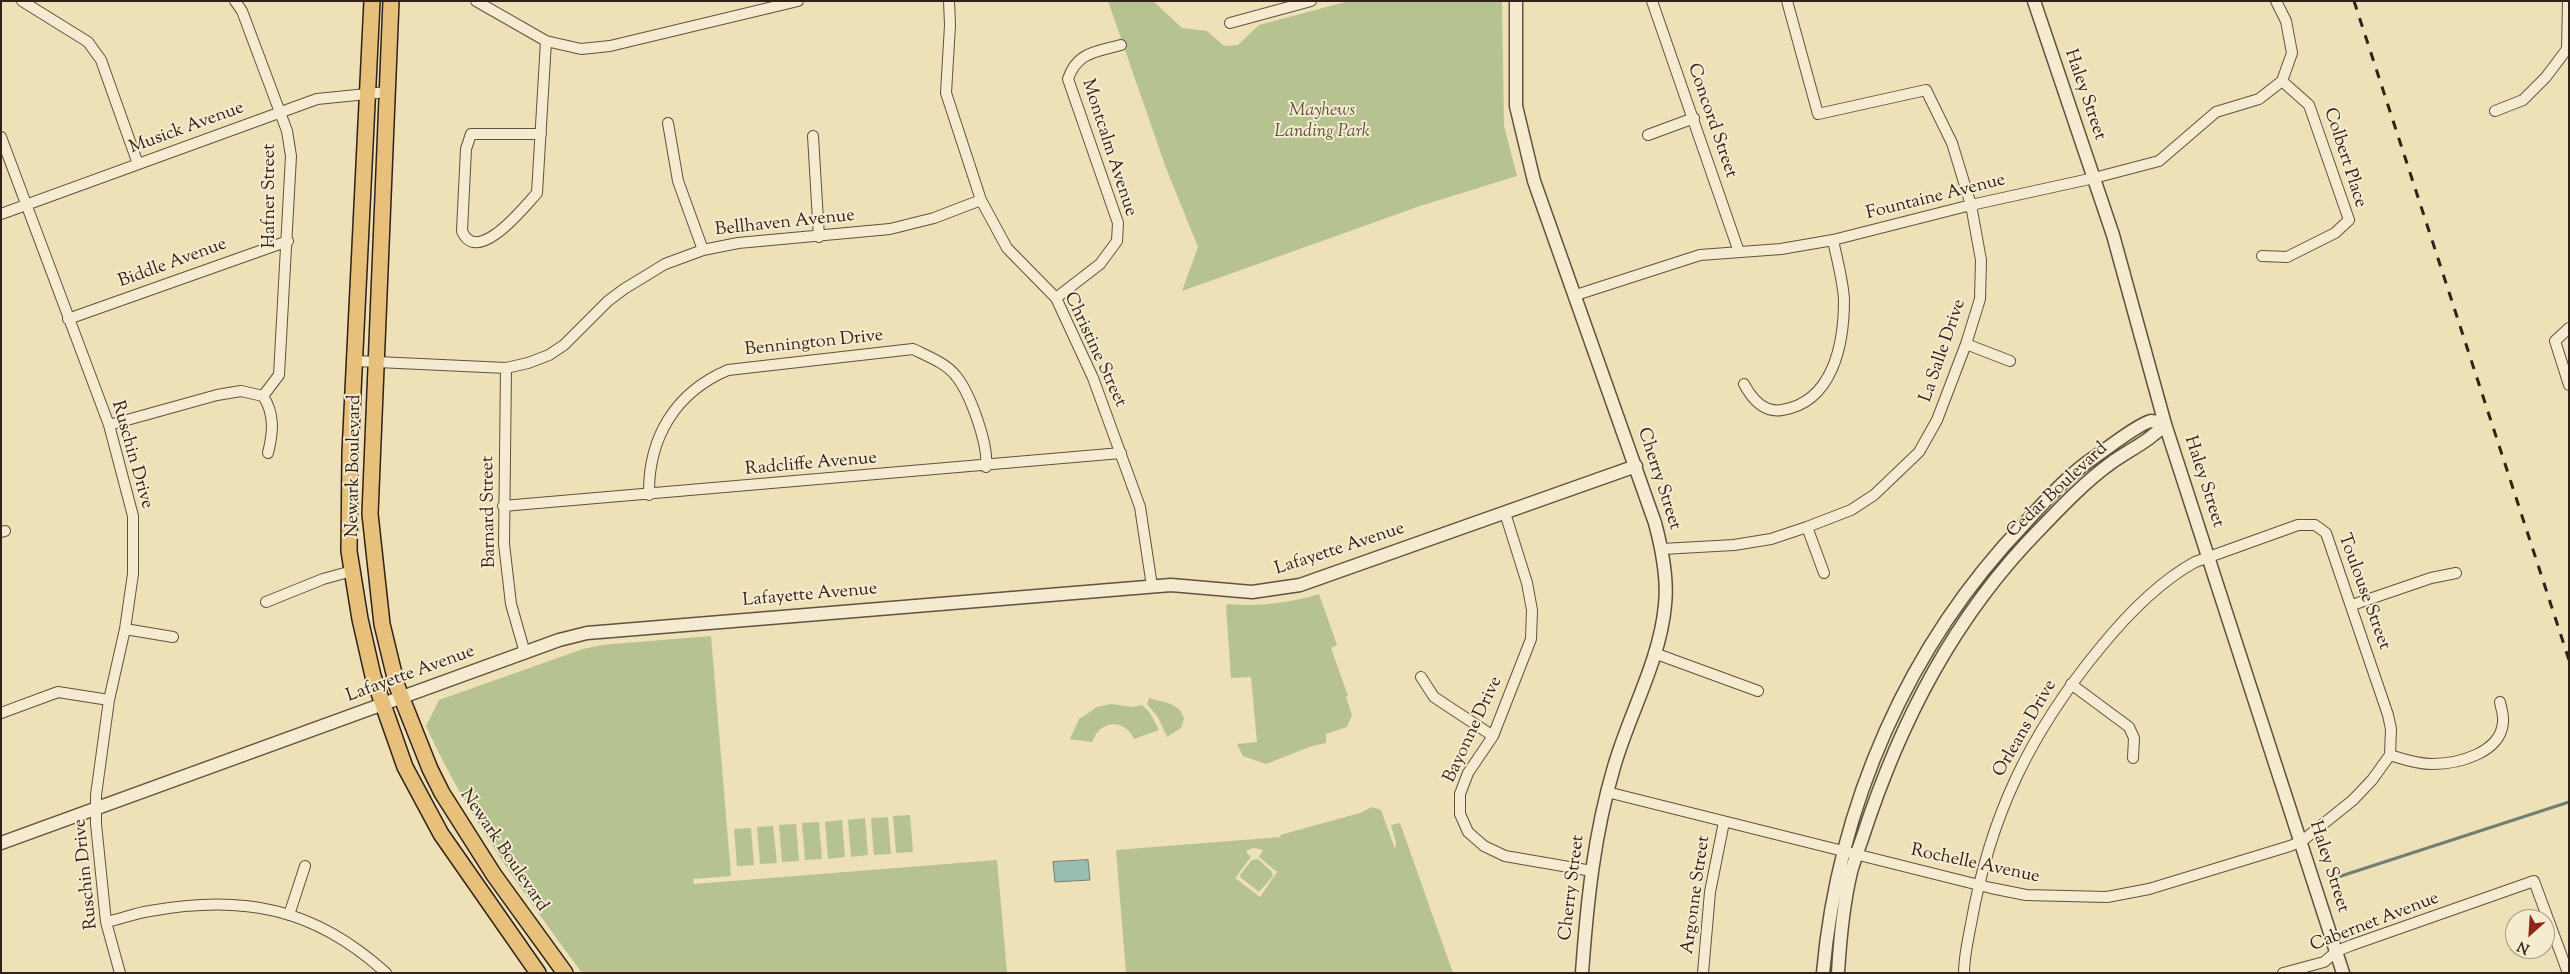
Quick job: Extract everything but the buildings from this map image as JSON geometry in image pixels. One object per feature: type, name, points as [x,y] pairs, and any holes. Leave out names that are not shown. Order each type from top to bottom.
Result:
[{"type":"main road","name":"Newark Boulevard","points":[[372,1],[350,453],[349,551],[365,649],[382,705],[406,767],[441,834],[538,973]]},
{"type":"main road","name":"Newark Boulevard","points":[[392,2],[370,514],[374,572],[382,624],[402,698],[430,769],[461,826],[565,973]]},
{"type":"street","points":[[22,1],[88,42],[102,60],[138,164]]},
{"type":"street","name":"Hafner Street","points":[[235,1],[242,11],[279,114],[287,131],[291,156],[288,241],[279,375],[263,396]]},
{"type":"street","points":[[476,1],[546,41],[581,49],[610,46],[798,1]]},
{"type":"street","name":"Christine Street","points":[[949,1],[950,25],[946,93],[981,200],[1007,248],[1056,298],[1093,378],[1140,508],[1152,586]]},
{"type":"street","points":[[1230,23],[1311,1]]},
{"type":"street","name":"Cherry Street","points":[[1516,1],[1516,106],[1534,181],[1636,466],[1662,548],[1666,605],[1654,653],[1614,767],[1598,827],[1582,973]]},
{"type":"street","name":"Concord Street","points":[[1652,1],[1739,252]]},
{"type":"street","name":"La Salle Drive","points":[[1662,548],[1734,545],[1771,539],[1851,510],[1874,495],[1919,452],[1937,420],[1966,344],[1980,299],[1981,260],[1971,205],[1952,143],[1926,90],[1818,114],[1787,1]]},
{"type":"street","name":"Haley Street","points":[[2034,1],[2113,235],[2165,424],[2344,973]]},
{"type":"street","points":[[2276,1],[2286,21],[2292,53],[2282,81]]},
{"type":"street","points":[[2495,111],[2523,100],[2546,76],[2567,49],[2568,1]]},
{"type":"street","points":[[541,134],[471,134],[466,149],[462,231],[466,237],[472,240],[488,240],[502,230],[537,193],[541,134],[546,41]]},
{"type":"street","name":"Montcalm Avenue","points":[[1056,298],[1100,264],[1117,241],[1118,223],[1068,79],[1072,66],[1082,56],[1121,45]]},
{"type":"street","name":"Fountaine Avenue","points":[[1576,295],[1700,255],[1781,249],[1833,240],[1971,205],[2094,178],[2159,160],[2216,112],[2259,98],[2282,81]]},
{"type":"street","name":"Colbert Place","points":[[2262,256],[2287,257],[2335,233],[2349,220],[2310,105],[2282,81]]},
{"type":"street","name":"Musick Avenue","points":[[1,214],[317,99],[387,92]]},
{"type":"street","points":[[1648,135],[1694,118]]},
{"type":"street","points":[[668,123],[678,181],[703,250]]},
{"type":"street","points":[[813,136],[819,237]]},
{"type":"street","name":"Ruschin Drive","points":[[1,137],[109,425],[133,516],[133,574],[125,629],[109,700],[96,808],[106,922],[120,973]]},
{"type":"street","name":"Bellhaven Avenue","points":[[356,360],[506,368],[528,364],[549,355],[564,345],[608,301],[624,289],[665,264],[703,250],[738,243],[890,229],[934,218],[981,200]]},
{"type":"street","points":[[1744,384],[1751,397],[1760,404],[1769,410],[1779,411],[1806,401],[1823,386],[1836,359],[1843,320],[1844,299],[1833,240]]},
{"type":"street","name":"Biddle Avenue","points":[[68,319],[288,241]]},
{"type":"street","points":[[2569,328],[2555,341],[2569,385]]},
{"type":"street","points":[[1966,344],[2010,362]]},
{"type":"street","name":"Bennington Drive","points":[[649,495],[649,478],[655,451],[667,418],[690,393],[707,379],[728,370],[914,349],[940,363],[956,375],[973,409],[986,448],[986,466]]},
{"type":"street","name":"Barnard Street","points":[[506,368],[504,544],[511,604],[525,653]]},
{"type":"street","points":[[109,425],[217,395],[241,391],[263,396],[269,405],[273,430],[268,453]]},
{"type":"street","name":"Cedar Boulevard","points":[[1823,973],[1831,903],[1843,852],[1866,779],[1896,706],[1934,638],[1980,574],[2006,542],[2053,492],[2083,465],[2151,421],[2165,424]]},
{"type":"street","name":"Cedar Boulevard","points":[[1838,973],[1844,903],[1856,856],[1880,784],[1909,715],[1926,681],[1968,617],[2017,553],[2091,479],[2122,456],[2153,437],[2165,424]]},
{"type":"street","name":"Radcliffe Avenue","points":[[503,506],[649,495],[1121,453]]},
{"type":"street","name":"Lafayette Avenue","points":[[1,843],[525,653],[587,633],[1152,586],[1194,585],[1252,592],[1277,590],[1300,585],[1636,466]]},
{"type":"street","name":"Bayonne Drive","points":[[1505,513],[1527,583],[1532,610],[1531,639],[1493,736],[1468,773],[1460,794],[1460,814],[1468,832],[1484,846],[1505,856],[1592,871]]},
{"type":"street","name":"Toulouse Street","points":[[2209,558],[2298,525],[2315,525],[2326,533],[2388,715],[2391,729],[2390,754]]},
{"type":"street","points":[[1807,527],[1824,573]]},
{"type":"street","name":"Orleans Drive","points":[[1964,973],[1980,885],[1993,832],[2015,777],[2046,721],[2071,684],[2114,632],[2146,598],[2180,570],[2194,562],[2209,558]]},
{"type":"street","points":[[266,602],[323,579],[352,571]]},
{"type":"street","points":[[2352,605],[2431,578],[2456,573]]},
{"type":"street","points":[[125,629],[173,637]]},
{"type":"street","points":[[1654,653],[1758,691]]},
{"type":"street","points":[[1421,677],[1434,696],[1493,736]]},
{"type":"street","points":[[2071,684],[2129,727],[2134,738],[2133,758]]},
{"type":"street","points":[[1,713],[58,692],[109,700]]},
{"type":"street","points":[[2390,754],[2413,762],[2433,764],[2481,753],[2497,741],[2503,722],[2500,702]]},
{"type":"street","name":"Rochelle Avenue","points":[[1608,792],[1856,856],[2026,895],[2107,897],[2149,889],[2302,841],[2353,800],[2372,780],[2390,754]]},
{"type":"street","name":"Argonne Street","points":[[1703,973],[1710,892],[1724,822]]},
{"type":"street","points":[[289,915],[305,866]]},
{"type":"street","name":"Cabernet Avenue","points":[[2283,973],[2324,962],[2337,951],[2534,882],[2568,973]]},
{"type":"street","points":[[106,922],[148,911],[191,905],[239,904],[264,907],[289,915],[335,935],[356,947],[386,973]]},
{"type":"green space","name":"Mayhews Landing Park","points":[[1108,1],[1153,1],[1182,28],[1207,31],[1224,46],[1238,45],[1259,25],[1349,1],[1502,1],[1504,126],[1517,176],[1420,206],[1182,291],[1198,247],[1166,168]]},
{"type":"green space","points":[[1319,594],[1337,645],[1331,648],[1348,696],[1346,697],[1352,715],[1347,727],[1326,734],[1326,743],[1312,746],[1266,764],[1243,756],[1237,744],[1257,742],[1251,677],[1231,678],[1226,606],[1228,604],[1274,604]]},
{"type":"green space","points":[[711,636],[731,876],[693,879],[694,884],[997,860],[1007,973],[582,973],[518,884],[478,823],[442,760],[426,726],[439,700],[583,649],[602,645]]},
{"type":"green space","points":[[1149,698],[1175,706],[1184,719],[1181,728],[1167,737],[1158,717],[1147,704]]},
{"type":"green space","points":[[1111,704],[1132,707],[1142,705],[1150,713],[1159,730],[1134,739],[1124,727],[1112,724],[1100,730],[1092,742],[1070,739],[1080,717],[1097,707]]},
{"type":"green space","points":[[1372,807],[1381,810],[1395,849],[1396,843],[1391,825],[1400,823],[1453,973],[1126,973],[1116,850],[1281,837],[1280,835],[1360,813]],"holes":[[[1254,848],[1263,850],[1259,857],[1277,872],[1260,897],[1235,878],[1251,857],[1247,850]]]},
{"type":"green space","points":[[910,815],[913,852],[896,853],[893,816]]},
{"type":"green space","points":[[888,817],[891,854],[874,855],[871,818]]},
{"type":"green space","points":[[865,818],[868,855],[851,857],[848,820]]},
{"type":"green space","points":[[842,820],[845,857],[828,859],[825,822]]},
{"type":"green space","points":[[819,822],[822,859],[805,860],[802,823]]},
{"type":"green space","points":[[796,824],[799,861],[782,862],[779,825]]},
{"type":"green space","points":[[773,826],[777,863],[760,864],[757,827]]},
{"type":"green space","points":[[751,828],[754,865],[737,866],[734,829]]},
{"type":"green space","points":[[1258,859],[1272,872],[1273,876],[1259,892],[1241,878],[1240,875],[1252,860]]},
{"type":"water","points":[[1088,860],[1090,880],[1055,882],[1053,862]]},
{"type":"waterway","points":[[2338,877],[2569,802]]},
{"type":"railway","points":[[2354,1],[2569,660]]}]
